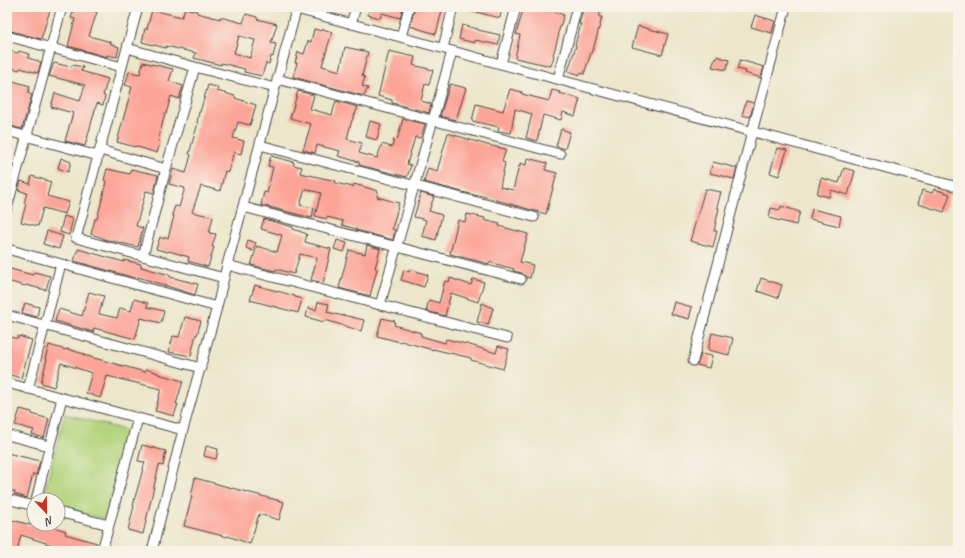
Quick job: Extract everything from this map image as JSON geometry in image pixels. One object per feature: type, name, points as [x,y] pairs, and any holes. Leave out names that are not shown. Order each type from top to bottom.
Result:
[{"type":"street","points":[[7,208],[62,7]]},
{"type":"street","points":[[138,7],[76,238],[224,278]]},
{"type":"street","points":[[351,24],[356,7]]},
{"type":"street","points":[[401,37],[409,7]]},
{"type":"street","points":[[380,305],[433,120],[447,50],[453,7]]},
{"type":"street","points":[[501,64],[516,7]]},
{"type":"street","points":[[558,79],[577,7]]},
{"type":"street","points":[[693,361],[786,7]]},
{"type":"street","points":[[152,551],[260,145],[294,8],[954,186]]},
{"type":"street","points":[[7,36],[122,67]]},
{"type":"street","points":[[127,48],[195,67],[276,83],[433,120],[560,154]]},
{"type":"street","points":[[143,256],[195,67]]},
{"type":"street","points":[[7,131],[166,169]]},
{"type":"street","points":[[260,145],[534,217]]},
{"type":"street","points":[[243,207],[521,279]]},
{"type":"street","points":[[7,249],[217,307]]},
{"type":"street","points":[[28,389],[61,264]]},
{"type":"street","points":[[227,265],[507,338]]},
{"type":"street","points":[[7,316],[201,368]]},
{"type":"street","points":[[7,383],[183,430]]},
{"type":"street","points":[[38,492],[62,398]]},
{"type":"street","points":[[102,551],[138,418]]},
{"type":"street","points":[[7,435],[49,446]]},
{"type":"street","points":[[7,499],[26,504]]},
{"type":"street","points":[[66,514],[109,525]]},
{"type":"green space","points":[[65,414],[128,431],[105,519],[66,509],[66,492],[44,492]]},
{"type":"building","points":[[7,7],[51,7],[41,39],[7,30]]},
{"type":"building","points":[[370,7],[403,7],[400,18],[382,13],[380,18],[368,15]]},
{"type":"building","points":[[415,7],[443,7],[436,34],[410,26]]},
{"type":"building","points":[[468,7],[502,7],[500,18],[468,10]]},
{"type":"building","points":[[524,7],[546,12],[548,7],[557,7],[555,12],[564,15],[558,33],[551,66],[515,58],[520,35],[516,34]]},
{"type":"building","points":[[584,7],[602,7],[599,17],[602,17],[593,50],[584,74],[580,73],[580,75],[568,71],[576,46],[581,24],[579,24]]},
{"type":"building","points":[[84,8],[97,12],[89,36],[111,42],[111,44],[119,47],[117,57],[107,55],[107,57],[68,46],[75,19],[71,18],[74,10],[83,12]]},
{"type":"building","points":[[185,8],[220,19],[220,17],[243,23],[246,14],[257,17],[257,19],[277,24],[271,43],[276,44],[273,57],[271,56],[269,64],[266,63],[262,76],[244,72],[245,69],[194,58],[196,53],[142,42],[152,10],[182,17]],"holes":[[[239,36],[255,40],[250,58],[234,53]]]},
{"type":"building","points":[[755,15],[775,21],[772,33],[751,27]]},
{"type":"building","points":[[462,25],[500,35],[498,45],[475,40],[475,43],[459,39]]},
{"type":"building","points":[[638,26],[668,34],[662,55],[632,47]]},
{"type":"building","points":[[314,29],[322,31],[323,29],[332,32],[322,66],[340,71],[345,47],[368,52],[362,76],[365,77],[362,86],[368,88],[364,96],[293,77],[298,52],[304,54],[308,41],[311,42]]},
{"type":"building","points":[[7,51],[18,53],[19,51],[29,54],[28,58],[41,62],[38,73],[20,68],[19,70],[7,67]]},
{"type":"building","points":[[389,51],[415,57],[413,65],[433,70],[429,85],[425,84],[421,101],[431,104],[429,113],[392,103],[392,100],[378,96]]},
{"type":"building","points":[[717,56],[729,60],[726,70],[712,67],[715,59],[717,59]]},
{"type":"building","points":[[740,60],[764,67],[761,78],[745,73],[746,71],[737,69]]},
{"type":"building","points":[[143,62],[173,69],[169,81],[183,86],[179,99],[171,96],[158,141],[160,142],[157,153],[117,142],[132,87],[125,85],[129,72],[140,74]]},
{"type":"building","points":[[54,63],[71,67],[72,65],[83,67],[81,71],[108,79],[103,95],[105,96],[103,105],[97,103],[85,146],[65,141],[73,113],[51,107],[55,93],[80,101],[85,85],[49,76]]},
{"type":"building","points":[[13,81],[30,86],[28,93],[32,95],[22,129],[7,125],[7,102]]},
{"type":"building","points":[[450,84],[466,88],[456,120],[440,116]]},
{"type":"building","points":[[208,85],[218,87],[217,91],[235,96],[235,98],[256,105],[250,125],[238,122],[233,138],[244,141],[241,154],[234,152],[228,172],[225,171],[220,191],[201,186],[192,212],[213,217],[209,233],[216,234],[208,267],[188,261],[189,257],[156,249],[160,237],[164,239],[165,237],[168,238],[175,206],[179,207],[185,188],[169,184],[173,169],[186,173],[191,155],[189,154],[198,123],[199,112]]},
{"type":"building","points":[[510,89],[522,92],[522,94],[549,101],[552,90],[580,99],[575,116],[563,112],[561,120],[543,115],[537,141],[526,138],[532,114],[515,109],[511,133],[498,131],[499,127],[472,121],[476,104],[503,111]]},
{"type":"building","points":[[298,91],[314,95],[310,109],[332,115],[336,101],[358,107],[351,123],[347,139],[362,143],[359,153],[377,158],[382,144],[392,147],[394,139],[397,140],[403,119],[425,124],[421,138],[415,137],[407,164],[411,165],[407,177],[359,165],[359,162],[338,156],[340,151],[317,145],[315,153],[303,150],[311,124],[290,118]]},
{"type":"building","points":[[746,101],[754,103],[750,117],[742,115]]},
{"type":"building","points":[[370,121],[381,124],[377,140],[366,137]]},
{"type":"building","points":[[561,129],[570,132],[565,149],[556,146]]},
{"type":"building","points":[[448,133],[506,149],[502,162],[505,163],[500,187],[513,190],[520,163],[526,165],[527,158],[547,163],[545,170],[557,173],[546,214],[424,182],[428,168],[437,171]]},
{"type":"building","points":[[777,148],[787,150],[779,176],[770,173]]},
{"type":"building","points":[[271,156],[294,162],[293,165],[302,167],[300,173],[336,181],[335,183],[353,187],[354,184],[378,191],[377,197],[399,203],[392,229],[395,230],[393,240],[342,225],[343,221],[315,216],[321,193],[305,189],[300,205],[314,208],[312,218],[261,205],[264,192],[267,193],[273,167],[268,166]]},
{"type":"building","points":[[61,158],[71,162],[68,172],[58,168]]},
{"type":"building","points":[[713,162],[737,168],[734,179],[710,173]]},
{"type":"building","points":[[844,168],[855,171],[848,195],[831,190],[829,197],[817,194],[821,178],[839,183]]},
{"type":"building","points":[[107,169],[130,174],[131,169],[158,175],[154,193],[146,191],[136,226],[143,228],[138,247],[103,239],[91,234],[95,219],[97,219],[103,196],[106,181],[104,180]]},
{"type":"building","points":[[32,176],[51,182],[47,196],[69,202],[65,214],[43,208],[38,226],[21,222],[26,204],[24,203],[27,193],[18,190],[21,181],[30,184]]},
{"type":"building","points":[[705,189],[721,192],[717,207],[719,208],[714,231],[717,231],[713,247],[690,241]]},
{"type":"building","points":[[934,189],[950,194],[944,212],[918,204],[922,190],[932,193]]},
{"type":"building","points":[[421,193],[434,197],[429,211],[442,215],[436,240],[422,236],[426,220],[414,217]]},
{"type":"building","points":[[781,206],[800,212],[796,225],[769,218],[771,208],[780,210]]},
{"type":"building","points":[[812,209],[841,216],[839,226],[810,219]]},
{"type":"building","points":[[467,214],[485,218],[484,220],[500,224],[499,226],[528,234],[520,262],[533,265],[530,278],[526,277],[522,273],[513,271],[514,269],[450,254],[458,220],[465,222]]},
{"type":"building","points":[[64,216],[73,219],[69,235],[60,232]]},
{"type":"building","points":[[264,219],[293,227],[293,229],[307,234],[305,242],[331,249],[323,283],[311,280],[317,258],[300,254],[294,274],[276,269],[275,271],[251,265],[257,246],[277,252],[282,235],[261,229]]},
{"type":"building","points":[[47,231],[63,236],[59,249],[43,244]]},
{"type":"building","points":[[248,240],[256,243],[253,251],[246,248]]},
{"type":"building","points":[[337,240],[347,243],[344,252],[334,249]]},
{"type":"building","points":[[367,245],[380,249],[375,268],[377,269],[370,296],[339,288],[349,250],[365,254]]},
{"type":"building","points":[[78,249],[124,262],[124,260],[141,264],[141,267],[170,275],[170,277],[198,284],[195,295],[138,277],[138,279],[74,261]]},
{"type":"building","points":[[7,268],[33,275],[34,272],[50,276],[46,290],[7,281]]},
{"type":"building","points":[[410,269],[428,275],[424,287],[401,280],[404,270],[409,272]]},
{"type":"building","points":[[450,278],[471,285],[473,279],[484,282],[478,302],[451,293],[445,316],[426,311],[429,300],[439,303],[445,281],[449,282]]},
{"type":"building","points":[[761,278],[782,285],[778,298],[757,291]]},
{"type":"building","points":[[255,285],[302,299],[298,313],[250,300]]},
{"type":"building","points":[[89,292],[104,296],[99,314],[117,318],[120,308],[131,311],[134,299],[148,303],[147,307],[164,311],[161,323],[141,318],[135,339],[94,328],[93,332],[55,321],[59,309],[82,316]]},
{"type":"building","points":[[318,302],[329,304],[327,312],[364,320],[361,331],[325,320],[324,322],[306,317],[308,308],[316,310]]},
{"type":"building","points":[[674,302],[692,307],[689,319],[671,314]]},
{"type":"building","points":[[25,303],[39,307],[37,317],[22,313]]},
{"type":"building","points":[[482,303],[493,308],[488,325],[477,322]]},
{"type":"building","points":[[185,317],[201,321],[197,335],[196,334],[191,356],[169,352],[173,336],[179,337]]},
{"type":"building","points":[[382,318],[395,321],[394,325],[421,333],[421,336],[445,343],[446,339],[496,353],[498,346],[509,349],[503,369],[471,360],[471,358],[377,336]]},
{"type":"building","points":[[712,333],[733,338],[729,355],[708,350]]},
{"type":"building","points":[[7,336],[18,339],[18,336],[32,340],[21,378],[7,374],[7,360],[10,349],[7,348]]},
{"type":"building","points":[[49,345],[145,372],[146,369],[183,381],[174,416],[155,411],[161,389],[107,376],[100,398],[86,393],[92,373],[61,363],[54,387],[41,383]]},
{"type":"building","points":[[701,354],[712,356],[709,368],[697,365]]},
{"type":"building","points":[[20,409],[49,419],[44,438],[32,434],[34,430],[15,425]]},
{"type":"building","points":[[142,445],[166,451],[163,466],[159,465],[143,534],[128,530],[145,462],[138,461]]},
{"type":"building","points":[[206,446],[218,449],[216,459],[204,456]]},
{"type":"building","points":[[7,453],[40,461],[36,475],[33,474],[28,492],[26,492],[26,498],[14,494],[15,492],[7,489]]},
{"type":"building","points":[[195,478],[284,502],[279,520],[259,514],[250,544],[228,536],[184,526]]},
{"type":"building","points":[[8,519],[26,524],[26,532],[66,532],[65,534],[97,543],[95,551],[71,551],[21,535],[17,551],[7,551]]}]
